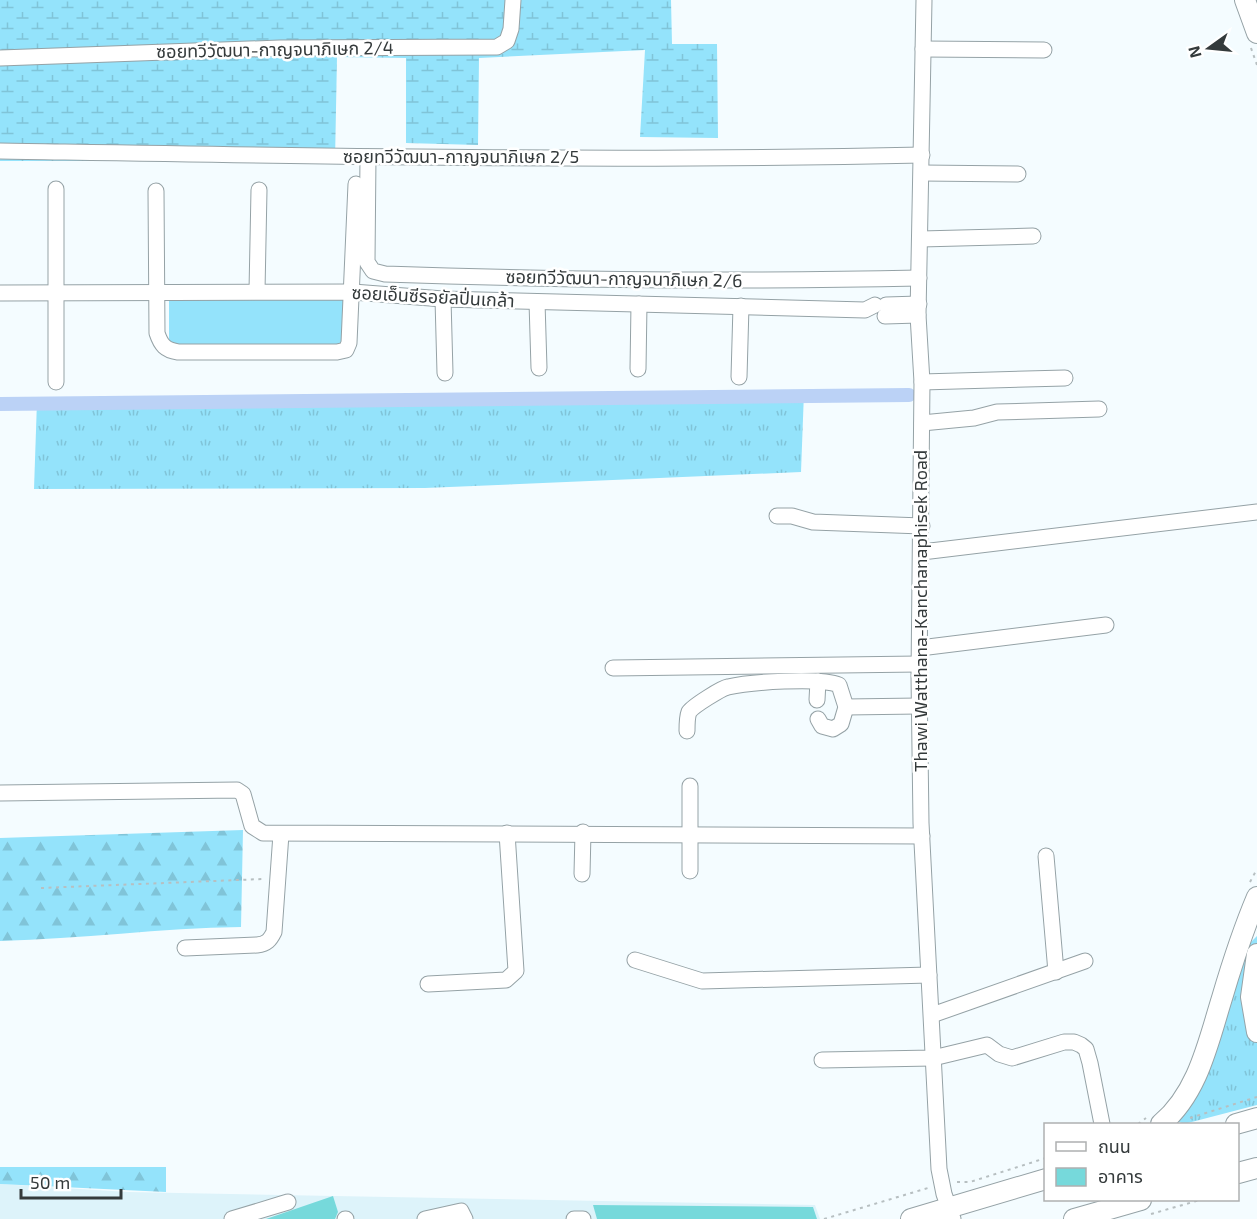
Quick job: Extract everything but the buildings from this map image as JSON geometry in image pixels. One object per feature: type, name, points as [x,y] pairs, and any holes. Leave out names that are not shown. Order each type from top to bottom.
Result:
[{"type":"main road","points":[[1245,0],[1257,33]]},
{"type":"main road","points":[[1163,1123],[1185,1099],[1200,1069],[1239,942],[1257,897]]},
{"type":"main road","points":[[1257,954],[1251,997],[1257,1032]]},
{"type":"main road","points":[[1239,1124],[1257,1118]]},
{"type":"main road","points":[[1239,1173],[1257,1168]]},
{"type":"main road","points":[[911,1219],[951,1214],[1044,1180]]},
{"type":"main road","points":[[1074,1219],[1142,1208]]},
{"type":"street","name":"ซอยทวีวัฒนา-กาญจนาภิเษก 2/4","points":[[0,58],[280,48],[497,47],[507,41],[513,0]]},
{"type":"street","name":"Thawi Watthana-Kanchanaphisek Road","points":[[924,0],[919,278],[922,382],[922,552],[919,664],[922,836],[939,1169],[951,1214]]},
{"type":"street","points":[[923,49],[1044,50]]},
{"type":"street","name":"ซอยทวีวัฒนา-กาญจนาภิเษก 2/5","points":[[0,151],[368,157],[797,158],[922,155]]},
{"type":"street","name":"ซอยทวีวัฒนา-กาญจนาภิเษก 2/6","points":[[368,157],[367,261],[373,271],[583,280],[766,281],[919,278]]},
{"type":"street","points":[[922,173],[1018,174]]},
{"type":"street","points":[[156,191],[157,333],[160,345],[169,351],[337,352],[346,350],[349,343],[356,184]]},
{"type":"street","points":[[56,189],[56,381]]},
{"type":"street","points":[[257,291],[259,190]]},
{"type":"street","points":[[921,240],[1034,236]]},
{"type":"street","name":"ซอยเอ็นซีรอยัลปิ่นเกล้า","points":[[0,293],[353,292],[443,299],[537,302],[919,310]]},
{"type":"street","points":[[443,299],[445,373]]},
{"type":"street","points":[[537,302],[539,368]]},
{"type":"street","points":[[638,369],[639,304]]},
{"type":"street","points":[[739,377],[741,306]]},
{"type":"street","points":[[922,382],[1065,378]]},
{"type":"street","points":[[922,423],[974,418],[997,412],[1099,409]]},
{"type":"street","points":[[922,552],[1257,512]]},
{"type":"street","points":[[777,516],[792,516],[813,522],[922,526]]},
{"type":"street","points":[[920,648],[1106,625]]},
{"type":"street","points":[[612,668],[919,664]]},
{"type":"street","points":[[687,731],[689,713],[726,687],[828,680],[839,685],[846,707],[841,724],[833,729],[822,726],[818,719]]},
{"type":"street","points":[[817,700],[818,681]]},
{"type":"street","points":[[846,707],[920,706]]},
{"type":"street","points":[[690,786],[690,871]]},
{"type":"street","points":[[0,793],[237,790],[243,794],[252,826],[263,833],[281,834],[583,832],[922,836]]},
{"type":"street","points":[[582,874],[583,832]]},
{"type":"street","points":[[428,984],[506,981],[516,971],[507,833]]},
{"type":"street","points":[[185,948],[257,945],[268,941],[274,932],[281,834]]},
{"type":"street","points":[[1046,856],[1056,972]]},
{"type":"street","points":[[634,960],[702,981],[930,975]]},
{"type":"street","points":[[932,1015],[1085,961]]},
{"type":"street","points":[[822,1060],[933,1058],[987,1045],[999,1054],[1012,1058],[1064,1041],[1074,1041],[1086,1049],[1102,1123]]},
{"type":"street","points":[[232,1219],[288,1202]]},
{"type":"street","points":[[425,1219],[460,1211],[465,1219]]},
{"type":"street","points":[[574,1219],[583,1219]]},
{"type":"path","points":[[41,888],[278,879]]},
{"type":"path","points":[[1185,1119],[1257,1097]]},
{"type":"path","points":[[959,1181],[970,1182],[1044,1159]]},
{"type":"path","points":[[824,1219],[927,1188]]},
{"type":"path","points":[[1142,1208],[1193,1201]]},
{"type":"shaded area","points":[[0,1184],[128,1192],[815,1205],[820,1219],[0,1219]]},
{"type":"green space","points":[[0,0],[671,0],[672,44],[717,44],[718,138],[640,137],[645,50],[479,58],[478,145],[406,143],[406,58],[337,57],[335,161],[0,161]]},
{"type":"green space","points":[[169,300],[343,300],[343,344],[169,344]]},
{"type":"green space","points":[[804,392],[801,472],[425,488],[34,489],[37,401]]},
{"type":"green space","points":[[243,830],[241,927],[0,941],[0,838]]},
{"type":"green space","points":[[1257,936],[1257,1105],[1182,1123],[1177,1121],[1189,1106],[1211,1063],[1249,944]]},
{"type":"green space","points":[[0,1167],[166,1167],[166,1192],[0,1184]]},
{"type":"waterway","points":[[0,404],[909,395]]}]
